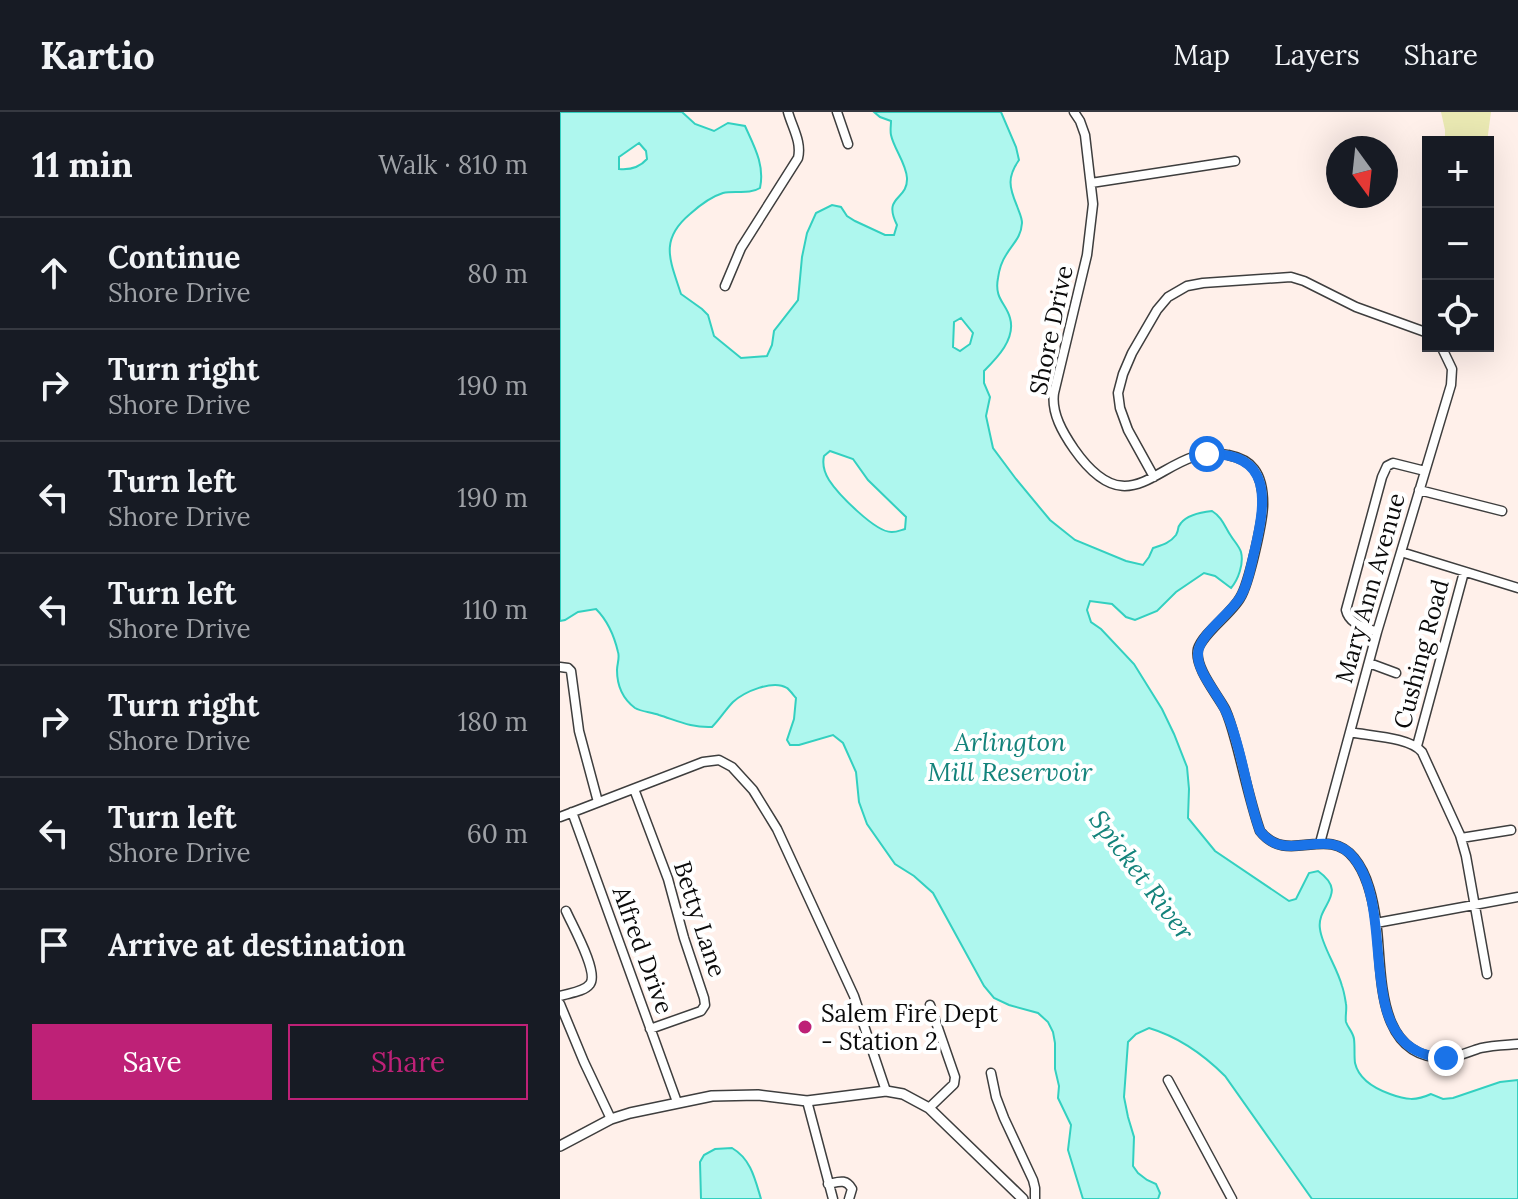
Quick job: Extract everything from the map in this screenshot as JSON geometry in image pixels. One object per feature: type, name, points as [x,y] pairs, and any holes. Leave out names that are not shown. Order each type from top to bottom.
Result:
[{"type":"street","points":[[725,286],[741,248],[798,158],[799,143],[788,112]]},
{"type":"street","points":[[837,112],[848,144]]},
{"type":"street","name":"Shore Drive","points":[[1074,112],[1085,135],[1093,204],[1087,255],[1054,393],[1058,421],[1086,464],[1115,484],[1127,486],[1143,483],[1183,461],[1207,454],[1238,458],[1252,467],[1262,491],[1262,515],[1244,591],[1202,643],[1198,659],[1228,717],[1260,831],[1277,845],[1332,844],[1345,849],[1356,859],[1366,880],[1376,923],[1384,1001],[1394,1030],[1404,1042],[1417,1051],[1446,1058],[1483,1047],[1518,1044]]},
{"type":"street","points":[[1091,183],[1235,161]]},
{"type":"street","points":[[1154,477],[1128,430],[1118,393],[1123,374],[1143,332],[1162,304],[1181,288],[1203,283],[1291,277],[1356,307],[1422,331]]},
{"type":"street","name":"Mary Ann Avenue","points":[[1320,843],[1377,632],[1452,376],[1444,352]]},
{"type":"street","points":[[1377,632],[1356,623],[1347,615],[1346,606],[1385,470],[1393,463],[1425,471]]},
{"type":"street","points":[[1419,490],[1502,511]]},
{"type":"street","points":[[1401,552],[1518,588]]},
{"type":"street","name":"Cushing Road","points":[[1417,746],[1464,572]]},
{"type":"street","points":[[1369,663],[1396,673]]},
{"type":"street","points":[[560,667],[571,671],[579,731],[598,802]]},
{"type":"street","points":[[1350,732],[1406,742],[1417,746],[1425,758],[1461,838],[1487,974]]},
{"type":"street","points":[[560,817],[703,762],[726,762],[753,790],[777,829],[854,996],[886,1091]]},
{"type":"street","name":"Betty Lane","points":[[634,789],[668,879],[705,1005],[701,1011],[650,1029]]},
{"type":"street","name":"Alfred Drive","points":[[572,812],[677,1102]]},
{"type":"street","points":[[1461,838],[1511,830]]},
{"type":"street","points":[[1376,923],[1518,897]]},
{"type":"street","points":[[560,996],[584,989],[593,978],[566,911]]},
{"type":"street","points":[[560,1004],[611,1119]]},
{"type":"street","points":[[929,1108],[954,1084],[955,1077],[930,1005]]},
{"type":"street","points":[[991,1073],[1004,1118],[1033,1180],[1035,1199]]},
{"type":"street","points":[[1168,1080],[1232,1199]]},
{"type":"street","points":[[560,1146],[611,1119],[712,1096],[736,1094],[807,1101],[886,1091],[903,1094],[929,1108],[1023,1199]]},
{"type":"street","points":[[807,1101],[833,1199]]},
{"type":"street","points":[[828,1184],[848,1183],[852,1193],[849,1199]]},
{"type":"green space","points":[[1441,112],[1491,112],[1488,136],[1445,136]]},
{"type":"water","name":"Arlington Mill Reservoir","points":[[560,112],[682,112],[695,124],[714,131],[728,123],[745,126],[760,164],[760,188],[723,193],[705,202],[680,224],[674,233],[670,251],[681,294],[708,315],[714,336],[741,358],[767,356],[774,331],[798,300],[802,257],[807,233],[816,213],[832,205],[841,207],[855,221],[885,235],[894,235],[897,225],[892,208],[904,191],[907,178],[891,133],[891,121],[874,112],[1001,112],[1019,160],[1010,182],[1022,223],[998,275],[999,296],[1010,318],[1008,341],[984,371],[984,383],[990,397],[986,416],[993,448],[1050,520],[1075,540],[1126,561],[1143,565],[1153,548],[1171,540],[1181,523],[1192,516],[1212,511],[1221,519],[1242,557],[1240,572],[1231,588],[1215,576],[1204,573],[1176,592],[1157,611],[1135,620],[1126,617],[1112,604],[1090,601],[1087,610],[1091,622],[1134,664],[1162,709],[1187,767],[1188,818],[1215,851],[1289,901],[1296,899],[1309,873],[1318,871],[1327,879],[1332,893],[1322,913],[1320,929],[1343,990],[1346,1022],[1354,1039],[1355,1063],[1364,1079],[1385,1092],[1411,1099],[1431,1094],[1443,1099],[1453,1098],[1500,1082],[1518,1080],[1518,1199],[1312,1199],[1225,1076],[1190,1047],[1149,1028],[1128,1042],[1124,1097],[1134,1137],[1133,1166],[1138,1173],[1156,1184],[1160,1193],[1158,1199],[1083,1199],[1068,1150],[1071,1125],[1058,1098],[1055,1043],[1048,1022],[1038,1013],[994,998],[984,986],[933,893],[895,864],[867,824],[859,802],[856,772],[843,743],[833,735],[790,745],[787,740],[794,719],[796,698],[781,686],[767,686],[744,694],[712,727],[691,725],[635,708],[620,686],[617,670],[619,654],[610,629],[596,609],[578,612],[560,621]],"holes":[[[639,143],[646,151],[647,159],[634,167],[619,169],[619,157]],[[961,318],[973,333],[970,344],[960,351],[953,347],[954,322]],[[830,451],[853,459],[868,480],[906,517],[905,529],[885,531],[858,512],[829,480],[824,468],[824,456]]]},
{"type":"water","points":[[732,1148],[748,1164],[761,1199],[701,1199],[700,1162],[704,1155],[715,1149]]},
{"type":"place","name":"Salem Fire Dept - Station 2","points":[[805,1027]]},
{"type":"route","points":[[1207,454],[1232,455],[1244,461],[1257,474],[1262,491],[1261,522],[1244,591],[1199,646],[1198,654],[1201,667],[1228,717],[1260,831],[1277,845],[1332,844],[1345,849],[1356,859],[1373,902],[1380,978],[1394,1030],[1417,1051],[1446,1058]]},
{"type":"water label","name":"Spicket River","points":[[1142,875]]}]
